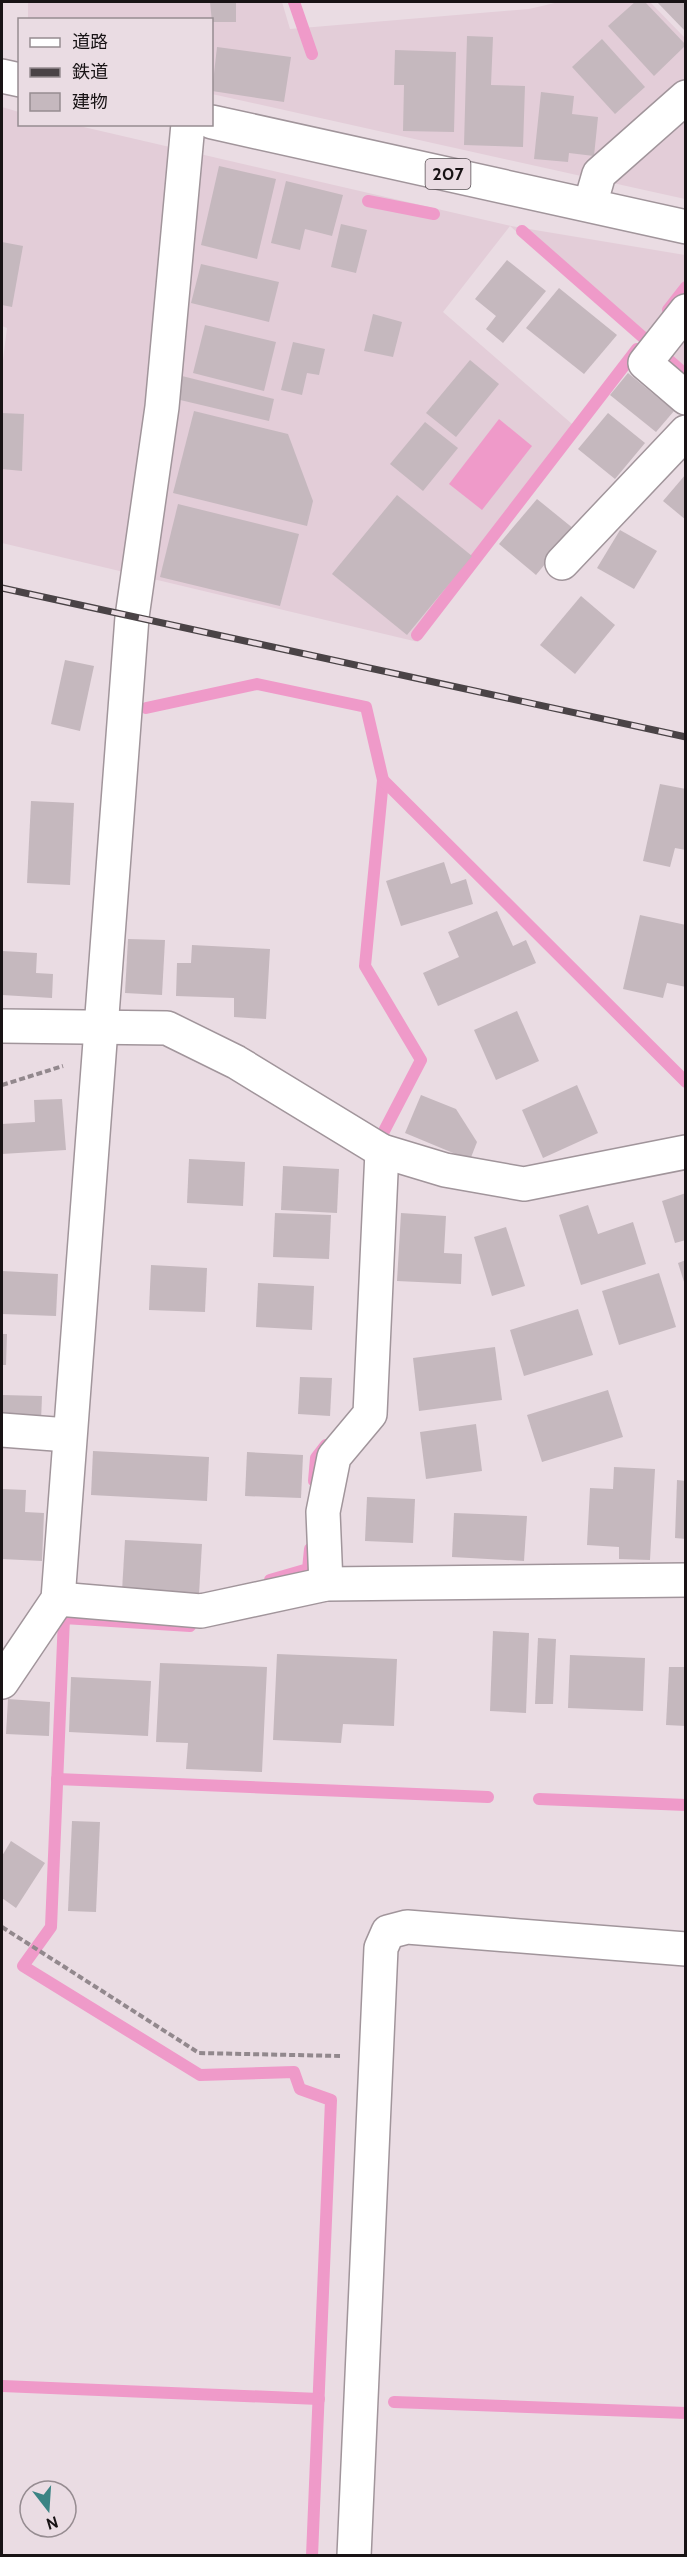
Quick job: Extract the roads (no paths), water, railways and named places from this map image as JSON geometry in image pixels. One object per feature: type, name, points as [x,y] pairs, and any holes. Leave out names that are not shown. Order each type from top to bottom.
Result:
[{"type":"main road","points":[[2,76],[18,80]]},
{"type":"main road","points":[[590,205],[599,174],[686,97]]},
{"type":"main road","name":"207","points":[[213,122],[686,226]]},
{"type":"main road","points":[[2,1682],[58,1599],[68,1435],[132,616],[162,407],[188,126]]},
{"type":"main road","points":[[686,311],[645,363],[686,398]]},
{"type":"main road","points":[[562,563],[686,432]]},
{"type":"main road","points":[[2,1026],[99,1041],[167,1028],[236,1062],[382,1151],[445,1170],[524,1184],[686,1152]]},
{"type":"main road","points":[[326,1584],[323,1512],[334,1457],[370,1413],[382,1151]]},
{"type":"main road","points":[[2,1430],[68,1435]]},
{"type":"main road","points":[[58,1599],[201,1611],[326,1584],[686,1580]]},
{"type":"main road","points":[[354,2556],[381,1948],[388,1932],[407,1927],[686,1949]]},
{"type":"waterway","points":[[294,2],[312,54]]},
{"type":"waterway","points":[[368,201],[434,214]]},
{"type":"waterway","points":[[522,231],[686,375]]},
{"type":"waterway","points":[[668,310],[686,287]]},
{"type":"waterway","points":[[417,635],[637,349]]},
{"type":"waterway","points":[[146,708],[257,684],[366,707],[383,780],[365,966],[421,1060],[383,1133]]},
{"type":"waterway","points":[[383,780],[686,1082]]},
{"type":"waterway","points":[[314,1481],[316,1458],[326,1445]]},
{"type":"waterway","points":[[270,1580],[308,1569],[310,1549]]},
{"type":"waterway","points":[[190,1626],[64,1618],[51,1927],[23,1966],[200,2075],[294,2072],[300,2089],[331,2100],[312,2556]]},
{"type":"waterway","points":[[57,1779],[488,1797]]},
{"type":"waterway","points":[[539,1799],[686,1805]]},
{"type":"waterway","points":[[2,2386],[319,2399]]},
{"type":"waterway","points":[[394,2402],[686,2413]]},
{"type":"railway","points":[[2,588],[686,737]]}]
